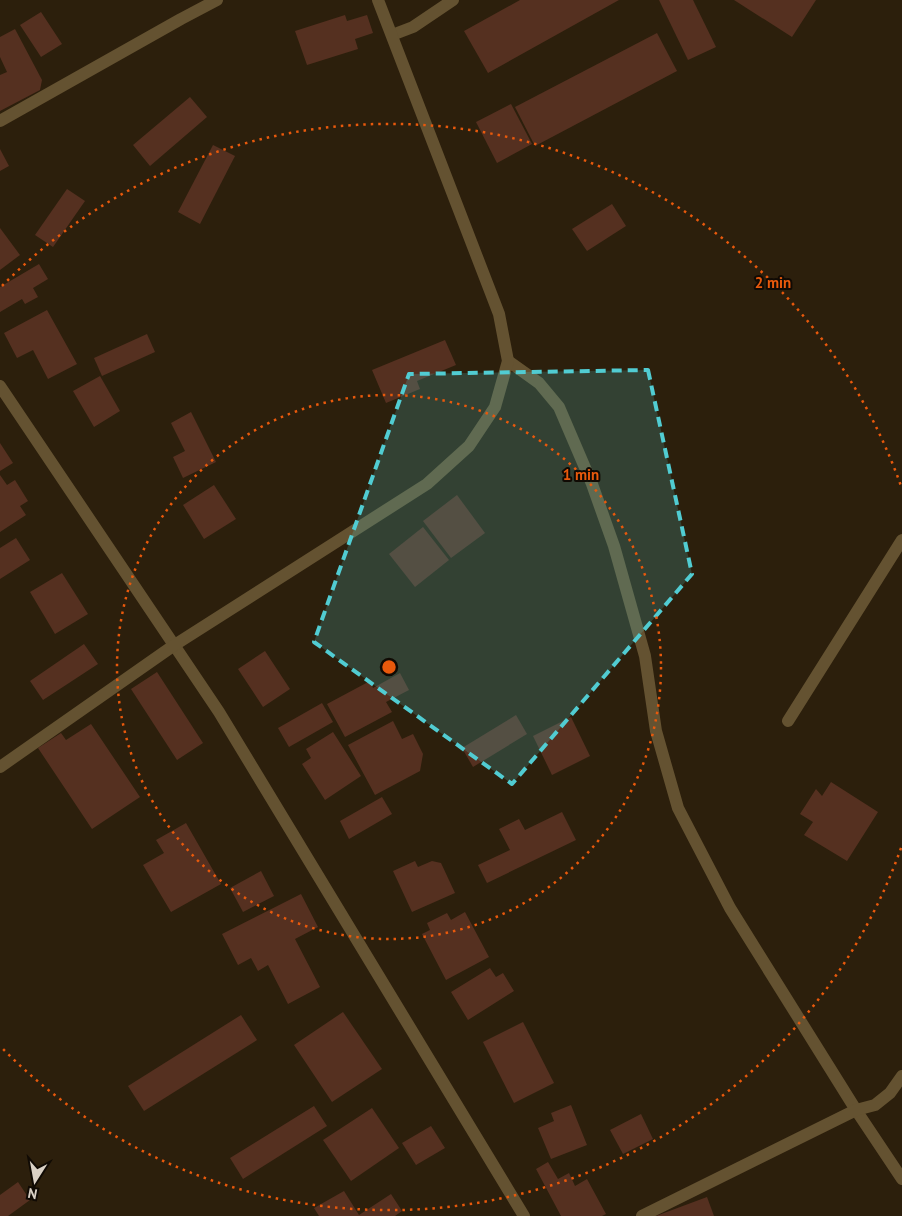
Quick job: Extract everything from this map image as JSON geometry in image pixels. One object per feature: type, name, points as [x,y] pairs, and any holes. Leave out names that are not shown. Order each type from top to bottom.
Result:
[{"type":"street","points":[[0,121],[217,0]]},
{"type":"street","points":[[0,767],[173,646],[427,484],[469,446],[495,407],[508,362],[499,314],[378,0]]},
{"type":"street","points":[[392,35],[413,27],[453,0]]},
{"type":"street","points":[[508,362],[539,383],[559,407],[592,484],[614,546],[645,656],[656,731],[678,808],[730,908],[856,1110],[902,1179]]},
{"type":"street","points":[[0,386],[219,712],[524,1216]]},
{"type":"street","points":[[788,721],[902,540]]},
{"type":"street","points":[[642,1216],[856,1110],[875,1104],[890,1093],[902,1076]]},
{"type":"highlighted area","points":[[648,370],[692,574],[512,784],[314,642],[409,374]]},
{"type":"building","points":[[520,0],[619,0],[488,73],[464,31]]},
{"type":"building","points":[[659,0],[693,0],[716,47],[688,60]]},
{"type":"building","points":[[734,0],[816,0],[792,37]]},
{"type":"building","points":[[41,12],[62,44],[41,57],[20,25]]},
{"type":"building","points":[[345,15],[347,21],[367,15],[373,33],[355,39],[358,49],[307,65],[295,31]]},
{"type":"building","points":[[15,29],[42,80],[40,90],[0,111],[0,75],[7,72],[0,57],[0,37]]},
{"type":"building","points":[[657,33],[677,71],[535,146],[515,107]]},
{"type":"building","points":[[190,97],[207,117],[150,166],[133,145]]},
{"type":"building","points":[[511,104],[532,144],[497,163],[476,122]]},
{"type":"building","points":[[213,145],[235,156],[200,224],[178,212]]},
{"type":"building","points":[[0,149],[9,166],[0,171]]},
{"type":"building","points":[[67,189],[85,201],[53,247],[35,235]]},
{"type":"building","points":[[612,204],[626,226],[587,251],[572,229]]},
{"type":"building","points":[[0,228],[20,255],[0,270]]},
{"type":"building","points":[[39,264],[48,279],[33,288],[38,297],[25,304],[22,299],[0,312],[0,287]]},
{"type":"building","points":[[47,310],[77,364],[48,379],[33,350],[17,358],[4,333]]},
{"type":"building","points":[[147,334],[155,352],[102,376],[94,358]]},
{"type":"building","points":[[445,340],[456,365],[417,381],[420,389],[386,403],[372,370]]},
{"type":"building","points":[[100,376],[120,411],[94,427],[73,391]]},
{"type":"building","points":[[191,412],[216,462],[183,478],[173,457],[185,451],[171,423]]},
{"type":"building","points":[[0,443],[13,463],[0,471]]},
{"type":"building","points":[[0,475],[7,485],[15,480],[28,501],[20,506],[26,515],[0,532]]},
{"type":"building","points":[[214,485],[236,519],[204,539],[183,505]]},
{"type":"building","points":[[457,495],[485,533],[451,558],[423,521]]},
{"type":"building","points":[[423,527],[449,560],[415,587],[389,554]]},
{"type":"building","points":[[16,538],[30,560],[0,579],[0,548]]},
{"type":"building","points":[[62,573],[88,614],[55,634],[30,592]]},
{"type":"building","points":[[84,644],[98,664],[43,700],[30,681]]},
{"type":"building","points":[[265,651],[290,689],[263,707],[238,669]]},
{"type":"building","points":[[157,672],[203,743],[177,760],[131,689]]},
{"type":"building","points":[[400,673],[409,690],[386,702],[392,712],[345,737],[327,704],[370,681],[373,688]]},
{"type":"building","points":[[322,703],[333,722],[289,747],[278,728]]},
{"type":"building","points":[[516,715],[527,734],[473,767],[462,748]]},
{"type":"building","points":[[571,717],[590,756],[552,775],[533,736]]},
{"type":"building","points":[[393,721],[402,739],[413,734],[423,754],[420,771],[375,795],[348,745]]},
{"type":"building","points":[[91,724],[140,797],[92,829],[38,748],[61,733],[66,740]]},
{"type":"building","points":[[333,732],[361,776],[325,800],[302,764],[311,758],[306,749]]},
{"type":"building","points":[[831,782],[878,812],[847,861],[804,835],[813,822],[800,814],[816,789],[822,796]]},
{"type":"building","points":[[382,797],[392,814],[349,839],[340,821]]},
{"type":"building","points":[[562,812],[576,840],[487,883],[478,865],[510,850],[499,829],[519,819],[525,830]]},
{"type":"building","points":[[186,823],[221,884],[171,912],[143,865],[164,853],[156,840]]},
{"type":"building","points":[[415,861],[418,867],[432,861],[441,863],[455,893],[412,912],[393,871]]},
{"type":"building","points":[[261,871],[274,896],[243,912],[230,888]]},
{"type":"building","points":[[301,894],[318,927],[295,939],[320,987],[288,1004],[268,965],[258,971],[251,958],[238,965],[222,934]]},
{"type":"building","points":[[465,912],[489,957],[446,980],[422,934],[430,930],[427,923],[447,913],[451,920]]},
{"type":"building","points":[[490,968],[496,977],[503,973],[514,991],[468,1020],[451,992]]},
{"type":"building","points":[[343,1012],[382,1069],[332,1102],[294,1045]]},
{"type":"building","points":[[241,1015],[257,1040],[144,1111],[128,1086]]},
{"type":"building","points":[[523,1022],[554,1083],[514,1103],[483,1042]]},
{"type":"building","points":[[571,1105],[587,1145],[551,1159],[538,1128],[554,1121],[551,1113]]},
{"type":"building","points":[[314,1106],[327,1126],[243,1179],[230,1158]]},
{"type":"building","points":[[372,1108],[399,1148],[351,1181],[323,1140]]},
{"type":"building","points":[[641,1114],[653,1139],[623,1154],[610,1130]]},
{"type":"building","points":[[431,1126],[445,1148],[416,1165],[402,1143]]},
{"type":"building","points":[[548,1162],[558,1179],[569,1173],[575,1186],[587,1179],[606,1214],[602,1216],[561,1216],[536,1169]]},
{"type":"building","points":[[18,1182],[30,1200],[8,1216],[0,1216],[0,1195]]},
{"type":"building","points":[[344,1191],[359,1215],[391,1194],[402,1211],[395,1216],[319,1216],[314,1208]]},
{"type":"building","points":[[707,1197],[714,1216],[656,1216]]}]
